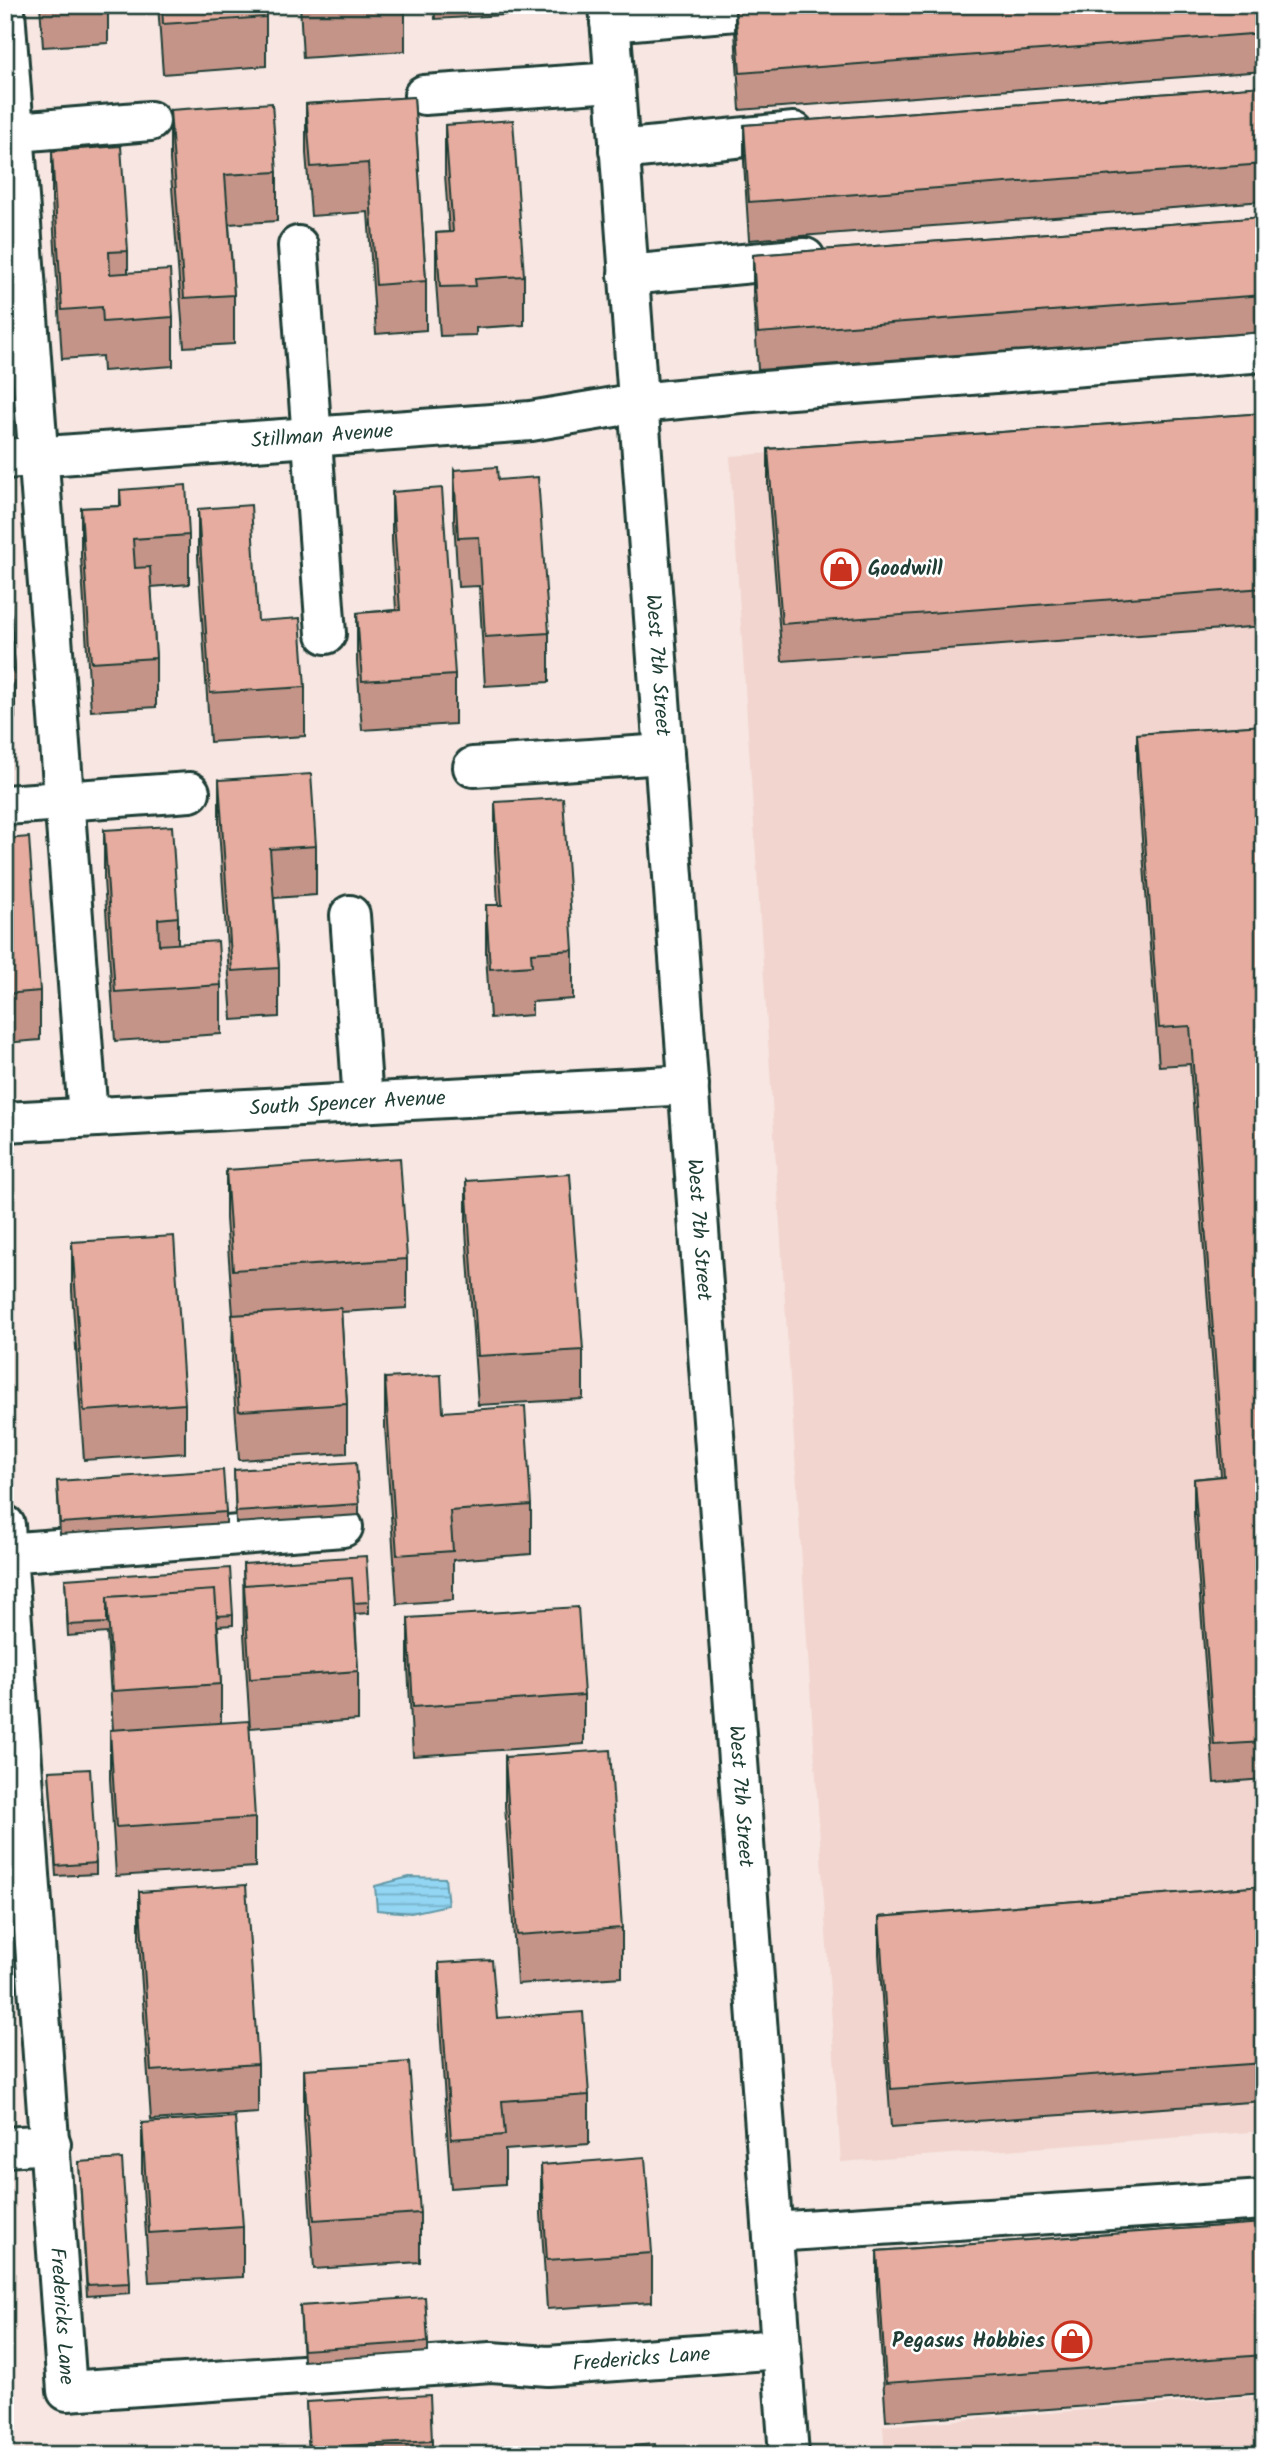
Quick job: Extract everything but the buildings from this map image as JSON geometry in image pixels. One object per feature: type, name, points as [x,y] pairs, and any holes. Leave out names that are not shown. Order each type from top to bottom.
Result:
[{"type":"street","points":[[609,14],[807,5]]},
{"type":"street","points":[[5,11],[22,458],[64,801],[88,1117]]},
{"type":"street","name":"West 7th Street","points":[[609,14],[789,2455]]},
{"type":"street","points":[[424,96],[614,82]]},
{"type":"street","points":[[10,132],[150,121]]},
{"type":"street","points":[[619,150],[829,129]]},
{"type":"street","points":[[298,246],[326,634]]},
{"type":"street","points":[[628,275],[839,255]]},
{"type":"street","name":"Stillman Avenue","points":[[22,458],[531,421],[638,403],[1264,352]]},
{"type":"street","points":[[473,767],[664,754]]},
{"type":"street","points":[[5,805],[190,792]]},
{"type":"street","points":[[350,915],[363,1102]]},
{"type":"street","name":"South Spencer Avenue","points":[[5,1122],[689,1085]]},
{"type":"street","points":[[6,1543],[343,1527]]},
{"type":"street","name":"Fredericks Lane","points":[[6,1543],[67,2392],[491,2362],[548,2366],[781,2349]]},
{"type":"street","points":[[5,2147],[51,2144]]},
{"type":"street","points":[[773,2232],[1264,2200]]},
{"type":"shaded area","points":[[1264,418],[1264,2131],[841,2162],[730,456]]},
{"type":"shaded area","points":[[1264,2396],[1264,2455],[885,2455],[883,2426]]},
{"type":"water","points":[[409,1877],[445,1878],[448,1905],[411,1913],[377,1910],[375,1886]]},
{"type":"place","name":"Goodwill","points":[[841,569]]},
{"type":"place","name":"Pegasus Hobbies","points":[[1072,2341]]}]
